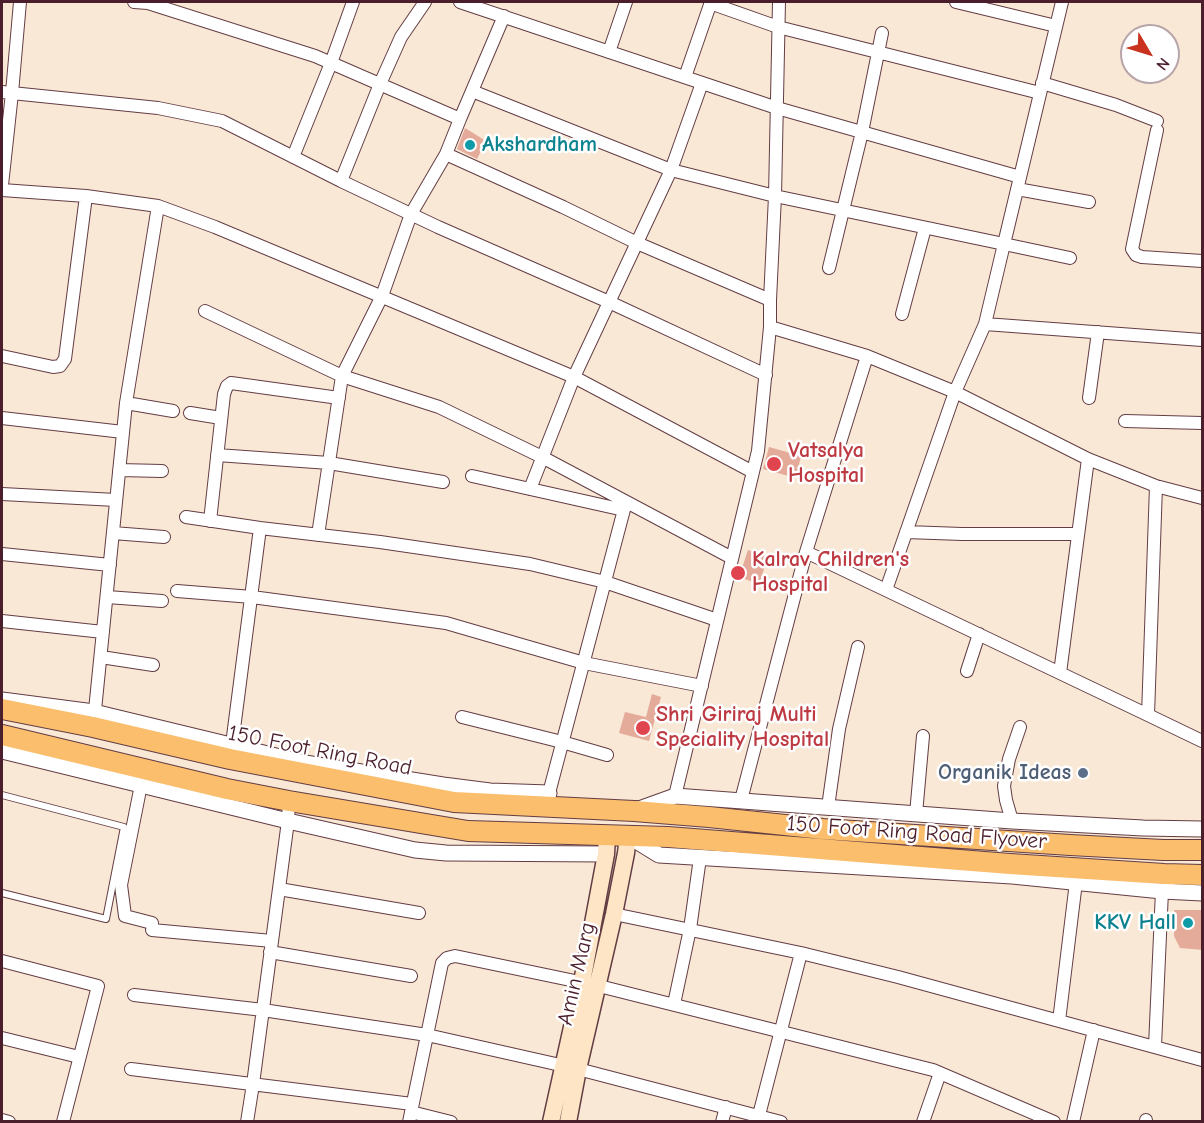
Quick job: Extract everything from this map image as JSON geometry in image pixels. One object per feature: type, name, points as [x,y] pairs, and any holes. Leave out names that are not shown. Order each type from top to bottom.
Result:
[{"type":"highway","name":"150 Foot Ring Road","points":[[2,709],[94,719],[454,802],[547,800],[634,811]]},
{"type":"highway","points":[[2,735],[227,789],[468,831],[606,845],[628,836]]},
{"type":"highway","name":"150 Foot Ring Road Flyover","points":[[634,811],[823,829],[1070,846],[1163,850],[1203,849]]},
{"type":"highway","name":"150 Foot Ring Road Flyover","points":[[628,836],[701,849],[1203,875]]},
{"type":"main road","name":"Amin Marg","points":[[551,1122],[571,1068],[591,984],[614,914],[628,836]]},
{"type":"main road","name":"Amin Marg","points":[[591,984],[606,845]]},
{"type":"main road","name":"Amin Marg","points":[[568,1122],[571,1068]]},
{"type":"street","points":[[2,185],[7,92],[20,2]]},
{"type":"street","points":[[134,2],[159,6],[315,56],[460,119]]},
{"type":"street","points":[[293,157],[331,63],[352,2]]},
{"type":"street","points":[[342,181],[401,37],[425,2]]},
{"type":"street","points":[[460,2],[777,108],[861,132],[1019,183],[1089,202]]},
{"type":"street","points":[[609,52],[626,2]]},
{"type":"street","points":[[685,77],[711,2],[778,27],[1116,105],[1157,126],[1132,249],[1136,255],[1142,257],[1203,261]]},
{"type":"street","points":[[675,796],[758,451],[770,327],[779,2]]},
{"type":"street","points":[[956,2],[992,6],[1056,26]]},
{"type":"street","points":[[886,590],[955,392],[986,324],[1062,2]]},
{"type":"street","points":[[318,535],[342,376],[382,296],[411,214],[446,154],[504,16]]},
{"type":"street","points":[[829,268],[882,33]]},
{"type":"street","points":[[530,489],[574,377],[671,170],[702,83]]},
{"type":"street","points":[[472,90],[671,170],[842,211],[1070,258]]},
{"type":"street","points":[[7,92],[158,108],[222,121],[411,214],[766,375]]},
{"type":"street","points":[[446,154],[637,243],[770,300]]},
{"type":"street","points":[[2,190],[86,196],[158,206],[225,231],[574,377],[753,472]]},
{"type":"street","points":[[2,356],[53,367],[60,366],[65,359],[86,196]]},
{"type":"street","points":[[2,700],[94,719],[126,403],[158,206]]},
{"type":"street","points":[[902,314],[925,228]]},
{"type":"street","points":[[205,311],[342,376],[439,407],[542,457],[625,506],[732,558]]},
{"type":"street","points":[[986,324],[1203,340]]},
{"type":"street","points":[[770,327],[867,356],[955,392],[1088,459],[1156,486],[1203,498]]},
{"type":"street","points":[[1089,398],[1098,332]]},
{"type":"street","points":[[741,800],[806,552],[867,356]]},
{"type":"street","points":[[210,521],[226,386],[231,383],[339,398]]},
{"type":"street","points":[[126,403],[173,411]]},
{"type":"street","points":[[190,413],[221,418]]},
{"type":"street","points":[[2,418],[123,432]]},
{"type":"street","points":[[1125,421],[1203,423]]},
{"type":"street","points":[[217,455],[329,463],[443,482]]},
{"type":"street","points":[[1060,673],[1088,459]]},
{"type":"street","points":[[119,470],[162,471]]},
{"type":"street","points":[[472,476],[625,506]]},
{"type":"street","points":[[1148,715],[1156,486]]},
{"type":"street","points":[[2,494],[116,500]]},
{"type":"street","points":[[547,800],[625,506]]},
{"type":"street","points":[[186,517],[530,564],[605,582],[717,620]]},
{"type":"street","points":[[231,752],[260,528]]},
{"type":"street","points":[[906,532],[1078,534]]},
{"type":"street","points":[[113,533],[164,537]]},
{"type":"street","points":[[806,552],[1203,741]]},
{"type":"street","points":[[2,554],[110,564]]},
{"type":"street","points":[[177,591],[252,597],[446,623],[584,663],[702,686]]},
{"type":"street","points":[[107,597],[162,601]]},
{"type":"street","points":[[2,621],[103,632]]},
{"type":"street","points":[[967,671],[979,634]]},
{"type":"street","points":[[828,807],[839,729],[858,647]]},
{"type":"street","points":[[101,657],[153,665]]},
{"type":"street","points":[[462,717],[607,755]]},
{"type":"street","points":[[1012,821],[1004,786],[1009,759],[1020,727]]},
{"type":"street","points":[[916,814],[923,736]]},
{"type":"street","points":[[2,751],[415,850],[446,853],[606,845]]},
{"type":"street","points":[[141,785],[122,885],[125,916],[152,926],[271,946],[411,976]]},
{"type":"street","points":[[634,811],[675,796],[1012,821],[1203,829]]},
{"type":"street","points":[[247,1122],[254,1084],[289,801]]},
{"type":"street","points":[[674,1004],[690,929],[701,849],[1203,893]]},
{"type":"street","points":[[1059,1021],[1076,882]]},
{"type":"street","points":[[279,889],[419,913]]},
{"type":"street","points":[[1155,1046],[1162,891]]},
{"type":"street","points":[[614,914],[801,953],[898,977],[1203,1060]]},
{"type":"street","points":[[759,1115],[801,953]]},
{"type":"street","points":[[411,1113],[442,963],[447,958],[455,956],[591,984],[933,1070],[1054,1122]]},
{"type":"street","points":[[2,960],[98,986],[63,1122]]},
{"type":"street","points":[[134,995],[262,1010],[427,1035],[571,1068],[782,1122]]},
{"type":"street","points":[[1073,1122],[1094,1030]]},
{"type":"street","points":[[2,1038],[79,1057]]},
{"type":"street","points":[[131,1069],[254,1084],[451,1122]]},
{"type":"street","points":[[923,1122],[940,1072]]},
{"type":"street","points":[[722,1122],[726,1107]]},
{"type":"street","points":[[2,1120],[9,1122]]},
{"type":"lane","points":[[2,795],[124,827],[106,919],[2,893]]},
{"type":"building","name":"Akshardham","points":[[465,128],[486,141],[477,159],[457,149]]},
{"type":"building","points":[[769,447],[801,456],[796,478],[763,469]]},
{"type":"building","points":[[748,550],[768,557],[759,584],[739,577]]},
{"type":"building","points":[[652,694],[661,697],[649,741],[619,733],[625,712],[646,717]]},
{"type":"building","name":"KKV Hall","points":[[1174,910],[1203,910],[1203,950],[1180,948],[1174,936]]},
{"type":"place","name":"Akshardham","points":[[470,145]]},
{"type":"place","name":"Vatsalya Hospital","points":[[774,464]]},
{"type":"place","name":"Kalrav Children's Hospital","points":[[738,573]]},
{"type":"place","name":"Shri Giriraj Multi Speciality Hospital","points":[[643,728]]},
{"type":"place","name":"Organik Ideas","points":[[1083,773]]},
{"type":"place","name":"KKV Hall","points":[[1188,923]]}]
